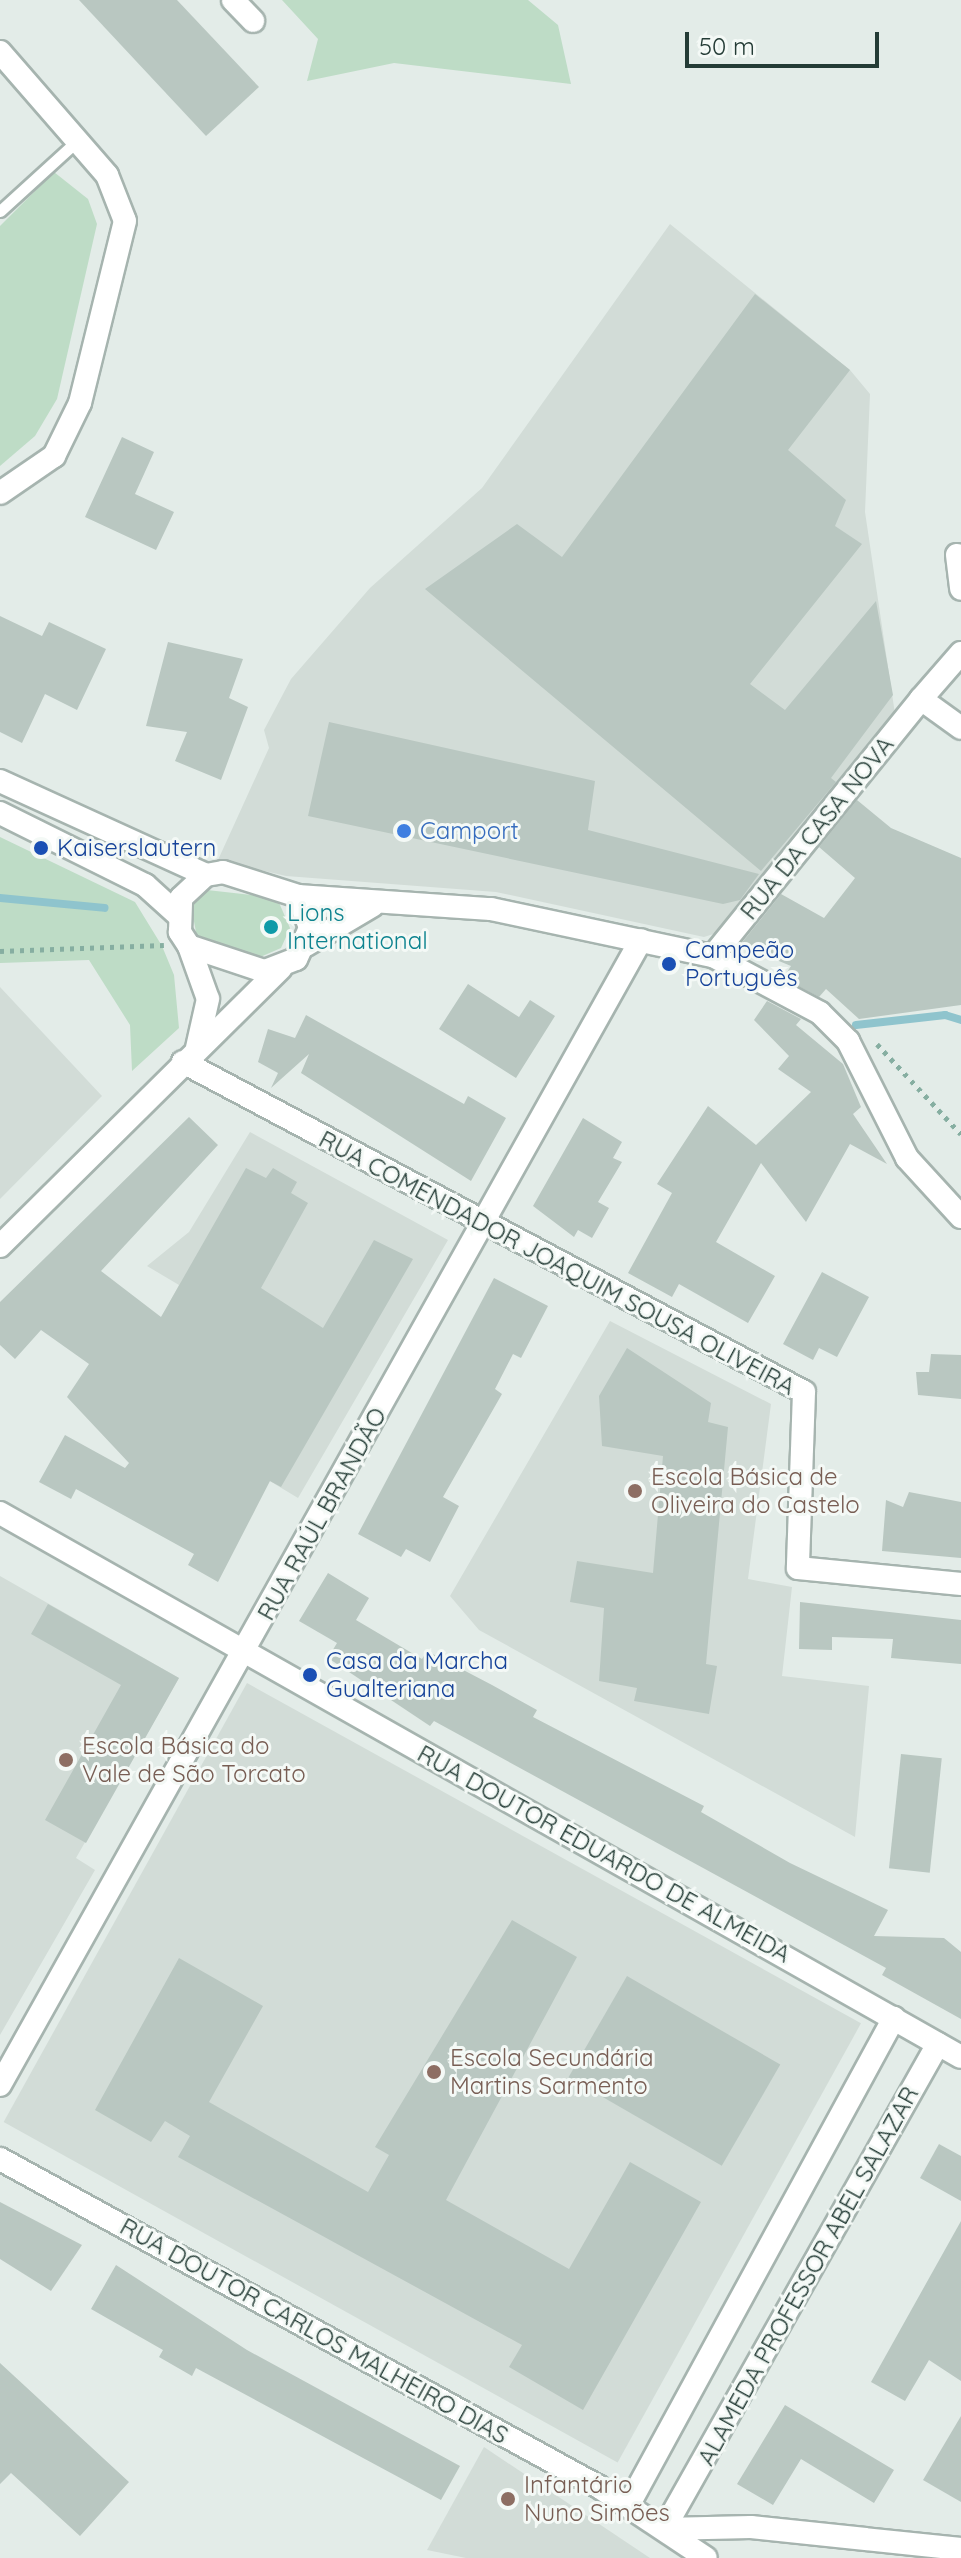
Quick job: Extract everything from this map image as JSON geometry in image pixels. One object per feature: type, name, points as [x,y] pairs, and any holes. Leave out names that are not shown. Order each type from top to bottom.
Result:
[{"type":"street","points":[[233,0],[253,21]]},
{"type":"street","points":[[0,52],[107,175],[125,221],[80,403],[54,456],[0,493]]},
{"type":"street","points":[[957,555],[961,589]]},
{"type":"street","name":"RUA DA CASA NOVA","points":[[713,956],[961,653]]},
{"type":"street","points":[[921,699],[961,728]]},
{"type":"street","points":[[0,781],[206,875],[284,886],[298,896],[372,906],[491,909],[713,956],[820,1013],[848,1041],[907,1158],[961,1217]]},
{"type":"street","points":[[0,813],[127,876],[182,931],[218,960],[281,968]]},
{"type":"street","points":[[190,1055],[208,999],[182,931],[181,898],[206,875]]},
{"type":"street","points":[[298,896],[308,919],[306,945]]},
{"type":"street","points":[[0,1246],[190,1055],[306,945],[372,906]]},
{"type":"street","name":"RUA RAÚL BRANDÃO","points":[[0,2085],[247,1651],[480,1224],[641,940]]},
{"type":"street","name":"RUA COMENDADOR JOAQUIM SOUSA OLIVEIRA","points":[[190,1055],[480,1224],[804,1392],[798,1568],[961,1584]]},
{"type":"street","name":"RUA DOUTOR EDUARDO DE ALMEIDA","points":[[0,1513],[961,2057]]},
{"type":"street","name":"ALAMEDA PROFESSOR ABEL SALAZAR","points":[[628,2506],[894,2018]]},
{"type":"street","name":"ALAMEDA PROFESSOR ABEL SALAZAR","points":[[664,2529],[938,2044]]},
{"type":"street","name":"RUA DOUTOR CARLOS MALHEIRO DIAS","points":[[0,2159],[628,2506]]},
{"type":"street","points":[[628,2506],[706,2558]]},
{"type":"street","points":[[664,2529],[751,2527],[961,2549]]},
{"type":"lane","points":[[0,211],[77,141]]},
{"type":"path","points":[[0,951],[162,946],[182,931]]},
{"type":"path","points":[[871,1037],[961,1134]]},
{"type":"shaded area","points":[[670,224],[850,370],[870,394],[865,512],[895,714],[726,930],[704,937],[496,892],[286,876],[218,860],[269,748],[264,730],[291,679],[370,588],[482,488]]},
{"type":"shaded area","points":[[0,987],[102,1096],[0,1199]]},
{"type":"shaded area","points":[[250,1132],[448,1240],[298,1498],[162,1416],[166,1309],[179,1285],[147,1266],[189,1232]]},
{"type":"shaded area","name":"Escola Básica de Oliveira do Castelo","points":[[610,1321],[771,1404],[748,1579],[792,1587],[782,1676],[869,1686],[855,1837],[479,1630],[450,1596]]},
{"type":"shaded area","name":"Escola Básica do Vale de São Torcato","points":[[0,1576],[179,1678],[76,1858],[95,1870],[0,2035]]},
{"type":"shaded area","name":"Escola Secundária Martins Sarmento","points":[[247,1683],[861,2023],[618,2462],[4,2122]]},
{"type":"shaded area","name":"Infantário Nuno Simões","points":[[484,2447],[650,2558],[466,2558],[427,2550]]},
{"type":"green space","points":[[282,0],[528,0],[558,25],[571,84],[394,63],[307,81],[318,39]]},
{"type":"green space","points":[[54,172],[88,199],[97,224],[57,399],[35,436],[0,466],[0,226]]},
{"type":"green space","points":[[0,837],[135,902],[162,946],[174,975],[179,1028],[132,1071],[130,1025],[89,960],[0,963]]},
{"type":"green space","points":[[207,890],[277,898],[290,928],[281,948],[258,958],[197,937],[191,906]]},
{"type":"building","points":[[79,0],[177,0],[259,87],[206,136]]},
{"type":"building","points":[[755,294],[850,370],[788,450],[846,500],[835,526],[862,544],[750,684],[785,710],[876,601],[893,695],[831,778],[836,782],[761,871],[425,589],[517,524],[562,557]]},
{"type":"building","points":[[122,437],[154,452],[135,494],[174,512],[156,550],[85,517]]},
{"type":"building","points":[[0,616],[42,636],[49,622],[106,649],[77,710],[45,694],[22,743],[0,732]]},
{"type":"building","points":[[168,642],[243,659],[229,698],[248,707],[221,780],[175,761],[187,732],[146,726]]},
{"type":"building","points":[[329,722],[595,781],[588,830],[759,874],[740,900],[723,904],[308,816]]},
{"type":"building","points":[[857,800],[891,828],[961,858],[961,1005],[859,1019],[826,989],[819,997],[783,978],[791,966],[740,945],[781,894],[824,918],[855,878],[819,847]]},
{"type":"building","points":[[468,984],[519,1017],[530,1000],[555,1016],[516,1078],[439,1029]]},
{"type":"building","points":[[767,1001],[801,1019],[796,1025],[843,1064],[861,1107],[853,1114],[887,1164],[850,1144],[806,1222],[761,1163],[716,1242],[775,1276],[748,1323],[679,1284],[672,1297],[628,1273],[672,1193],[657,1184],[708,1106],[756,1145],[811,1092],[778,1069],[789,1056],[754,1020]]},
{"type":"building","points":[[306,1015],[464,1104],[468,1096],[506,1118],[471,1181],[301,1073],[309,1054],[271,1088],[278,1073],[258,1062],[268,1029],[295,1038]]},
{"type":"building","points":[[189,1117],[218,1145],[101,1271],[161,1317],[246,1168],[266,1178],[273,1168],[297,1182],[291,1193],[308,1203],[261,1288],[323,1328],[374,1240],[413,1259],[281,1487],[270,1481],[218,1582],[188,1565],[194,1554],[76,1489],[71,1499],[39,1482],[65,1435],[125,1468],[129,1463],[67,1397],[89,1364],[41,1330],[15,1359],[0,1345],[0,1302]]},
{"type":"building","points":[[583,1118],[622,1142],[613,1158],[622,1162],[598,1202],[609,1208],[592,1238],[578,1230],[574,1237],[533,1206]]},
{"type":"building","points":[[822,1272],[869,1297],[837,1357],[819,1348],[813,1360],[783,1344]]},
{"type":"building","points":[[494,1278],[548,1306],[521,1358],[513,1354],[495,1389],[502,1394],[443,1497],[459,1506],[430,1562],[406,1549],[401,1557],[358,1534]]},
{"type":"building","points":[[627,1348],[711,1403],[708,1422],[728,1427],[706,1664],[717,1666],[709,1714],[634,1701],[637,1688],[599,1681],[604,1608],[570,1602],[577,1561],[653,1573],[663,1456],[602,1446],[599,1396]]},
{"type":"building","points":[[931,1354],[961,1355],[961,1399],[918,1395],[916,1372],[929,1372]]},
{"type":"building","points":[[909,1492],[961,1502],[961,1558],[882,1551],[886,1500],[903,1507]]},
{"type":"building","points":[[328,1573],[369,1598],[356,1620],[422,1659],[427,1651],[492,1685],[537,1710],[533,1717],[704,1806],[701,1812],[790,1863],[888,1910],[874,1936],[944,1938],[961,1952],[961,2019],[882,1975],[886,1968],[434,1721],[430,1726],[328,1658],[337,1643],[299,1621]]},
{"type":"building","points":[[800,1602],[961,1620],[961,1664],[891,1658],[893,1639],[832,1637],[832,1650],[799,1649]]},
{"type":"building","points":[[48,1604],[179,1678],[86,1843],[45,1820],[121,1685],[31,1634]]},
{"type":"building","points":[[901,1754],[942,1758],[930,1873],[889,1868]]},
{"type":"building","points":[[512,1920],[577,1957],[446,2200],[569,2269],[630,2162],[701,2202],[583,2410],[509,2367],[522,2345],[178,2157],[190,2136],[165,2121],[151,2142],[95,2110],[179,1958],[263,2006],[209,2102],[368,2192],[389,2155],[375,2147]]},
{"type":"building","points":[[627,1976],[780,2064],[722,2166],[568,2077]]},
{"type":"building","points":[[939,2144],[961,2156],[961,2201],[920,2178]]},
{"type":"building","points":[[0,2202],[82,2245],[51,2291],[0,2259]]},
{"type":"building","points":[[961,2221],[961,2381],[929,2360],[905,2401],[871,2382]]},
{"type":"building","points":[[116,2265],[247,2350],[460,2466],[441,2500],[196,2368],[192,2376],[159,2357],[163,2350],[91,2309]]},
{"type":"building","points":[[0,2363],[129,2482],[80,2536],[11,2473],[0,2484]]},
{"type":"building","points":[[785,2405],[894,2470],[874,2503],[801,2459],[773,2505],[737,2484]]},
{"type":"building","points":[[961,2416],[961,2502],[923,2480]]},
{"type":"waterway","points":[[0,898],[105,908]]},
{"type":"waterway","points":[[856,1025],[945,1015],[961,1020]]},
{"type":"place","name":"Camport","points":[[404,831]]},
{"type":"place","name":"Kaiserslautern","points":[[41,848]]},
{"type":"place","name":"Lions International","points":[[271,927]]},
{"type":"place","name":"Campeão Português","points":[[669,964]]},
{"type":"place","name":"Escola Básica de Oliveira do Castelo","points":[[635,1491]]},
{"type":"place","name":"Casa da Marcha Gualteriana","points":[[310,1675]]},
{"type":"place","name":"Escola Básica do Vale de São Torcato","points":[[66,1760]]},
{"type":"place","name":"Escola Secundária Martins Sarmento","points":[[434,2072]]},
{"type":"place","name":"Infantário Nuno Simões","points":[[508,2499]]}]
